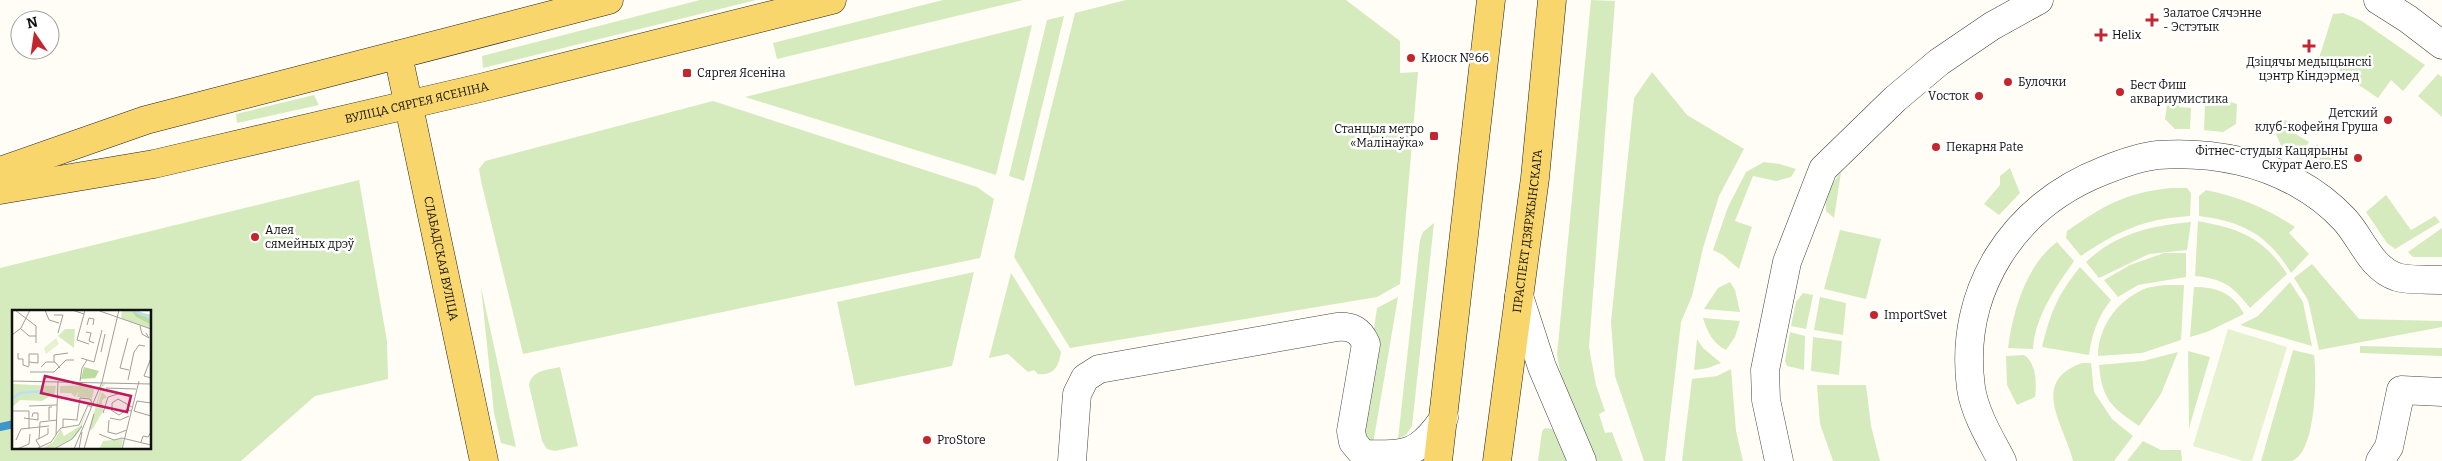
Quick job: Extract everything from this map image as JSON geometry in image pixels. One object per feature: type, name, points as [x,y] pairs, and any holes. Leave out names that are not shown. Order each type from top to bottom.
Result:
[{"type":"main road","name":"ВУЛІЦА СЯРГЕЯ ЯСЕНІНА","points":[[0,190],[154,164],[480,88],[832,0]]},
{"type":"main road","points":[[1438,461],[1491,0]]},
{"type":"main road","name":"ПРАСПЕКТ ДЗЯРЖЫНСКАГА","points":[[1496,461],[1535,178],[1552,0]]},
{"type":"main road","points":[[0,171],[146,120],[598,1]]},
{"type":"main road","name":"СЛАБАДСКАЯ ВУЛІЦА","points":[[398,55],[484,461]]},
{"type":"street","points":[[1778,461],[1766,400],[1765,370],[1787,262],[1823,169],[1895,99],[1939,62],[1992,26],[2038,0]]},
{"type":"street","points":[[2378,0],[2408,18],[2442,45]]},
{"type":"street","points":[[2002,461],[1982,424],[1971,390],[1969,339],[1972,316],[1983,286],[2000,252],[2023,223],[2050,200],[2083,178],[2119,164],[2156,155],[2196,154],[2239,161],[2271,170],[2300,184],[2326,201],[2346,221],[2376,264],[2397,277],[2442,280]]},
{"type":"street","points":[[1519,296],[1542,367],[1582,461]]},
{"type":"street","points":[[1072,461],[1076,394],[1085,378],[1099,369],[1337,326],[1347,326],[1356,330],[1366,344],[1351,431],[1353,442],[1363,454],[1388,454],[1412,451],[1428,440],[1444,418]]},
{"type":"street","points":[[2380,461],[2389,447],[2402,390],[2442,392]]},
{"type":"green space","points":[[700,0],[756,0],[483,68],[482,56]]},
{"type":"green space","points":[[943,0],[1023,0],[777,59],[773,43]]},
{"type":"green space","points":[[1126,0],[1346,0],[1400,41],[1400,73],[1418,72],[1400,284],[1377,297],[1070,348],[1014,257],[1075,13]]},
{"type":"green space","points":[[1591,0],[1615,1],[1589,347],[1596,385],[1605,411],[1599,414],[1605,433],[1612,432],[1623,461],[1593,461],[1562,381],[1557,355]]},
{"type":"green space","points":[[2343,13],[2362,21],[2425,65],[2403,91],[2391,80],[2378,98],[2319,58],[2333,14]]},
{"type":"green space","points":[[1064,16],[1024,181],[1009,176],[1047,20]]},
{"type":"green space","points":[[1032,25],[996,175],[745,97]]},
{"type":"green space","points":[[1652,72],[1687,115],[1744,149],[1719,196],[1703,248],[1692,296],[1681,322],[1665,461],[1644,461],[1615,376],[1611,322],[1634,98]]},
{"type":"green space","points":[[2438,74],[2442,77],[2442,117],[2418,96]]},
{"type":"green space","points":[[314,95],[319,105],[237,123],[236,114]]},
{"type":"green space","points":[[2179,97],[2179,107],[2191,108],[2190,129],[2175,129],[2165,119],[2168,99]]},
{"type":"green space","points":[[2219,98],[2237,104],[2236,124],[2223,132],[2204,130],[2205,106],[2218,105]]},
{"type":"green space","points":[[713,101],[977,187],[994,199],[980,258],[523,354],[481,181],[479,169],[485,161]]},
{"type":"green space","points":[[2285,120],[2298,126],[2294,133],[2309,142],[2299,157],[2282,148],[2276,134]]},
{"type":"green space","points":[[2317,144],[2329,155],[2335,148],[2344,155],[2332,169],[2322,172],[2306,161]]},
{"type":"green space","points":[[1764,162],[1796,169],[1791,177],[1776,181],[1753,176],[1735,221],[1752,227],[1739,269],[1723,255],[1713,250],[1728,207],[1746,172]]},
{"type":"green space","points":[[2010,168],[2020,193],[1999,215],[1984,204],[2000,185],[2000,176]]},
{"type":"green space","points":[[1841,172],[1834,218],[1826,211],[1825,194]]},
{"type":"green space","points":[[359,180],[387,341],[388,379],[315,396],[241,461],[0,461],[0,268]]},
{"type":"green space","points":[[2171,188],[2187,188],[2191,193],[2190,216],[2159,220],[2133,227],[2108,239],[2081,256],[2066,238],[2067,231],[2104,207],[2140,193]]},
{"type":"green space","points":[[2206,190],[2252,204],[2284,220],[2295,227],[2289,233],[2309,254],[2291,273],[2273,248],[2252,232],[2229,222],[2199,216],[2199,196]]},
{"type":"green space","points":[[2386,195],[2411,230],[2435,216],[2440,222],[2395,249],[2387,243],[2366,212]]},
{"type":"green space","points":[[2198,221],[2226,227],[2249,237],[2269,251],[2287,274],[2250,308],[2227,285],[2213,279],[2195,276]]},
{"type":"green space","points":[[2191,222],[2187,250],[2149,254],[2099,278],[2086,262],[2110,244],[2135,233],[2162,226]]},
{"type":"green space","points":[[1434,223],[1412,426],[1406,435],[1398,439],[1420,240],[1423,232]]},
{"type":"green space","points":[[2442,228],[2442,257],[2413,257],[2408,252]]},
{"type":"green space","points":[[1840,230],[1881,239],[1866,299],[1824,289]]},
{"type":"green space","points":[[2057,242],[2074,261],[2047,302],[2038,325],[2033,349],[2008,348],[2013,319],[2029,276],[2046,252]]},
{"type":"green space","points":[[2164,253],[2186,253],[2186,277],[2138,285],[2118,297],[2104,280],[2130,265]]},
{"type":"green space","points":[[2312,264],[2359,319],[2442,321],[2442,327],[2319,350],[2308,300],[2294,278]]},
{"type":"green space","points":[[2080,267],[2111,300],[2096,326],[2089,355],[2042,347],[2048,323],[2056,304]]},
{"type":"green space","points":[[974,272],[952,366],[855,386],[837,302]]},
{"type":"green space","points":[[1011,273],[1061,352],[1059,362],[1052,372],[1038,374],[1034,370],[1028,372],[1008,354],[989,358]]},
{"type":"green space","points":[[1730,282],[1735,290],[1740,312],[1704,309],[1718,288]]},
{"type":"green space","points":[[2290,282],[2303,302],[2312,346],[2240,325],[2258,316]]},
{"type":"green space","points":[[2165,285],[2184,285],[2181,340],[2142,353],[2098,356],[2101,336],[2105,326],[2124,301],[2142,290]]},
{"type":"green space","points":[[481,287],[516,447],[501,443],[494,413]]},
{"type":"green space","points":[[2194,287],[2210,288],[2224,293],[2235,301],[2244,314],[2207,332],[2190,337]]},
{"type":"green space","points":[[1803,293],[1813,295],[1806,329],[1791,326],[1796,302]]},
{"type":"green space","points":[[1398,297],[1373,444],[1359,429],[1377,308]]},
{"type":"green space","points":[[1820,297],[1846,303],[1843,335],[1814,330]]},
{"type":"green space","points":[[1703,318],[1740,321],[1735,337],[1726,350],[1711,337]]},
{"type":"green space","points":[[2228,329],[2287,347],[2252,461],[2243,461],[2193,446]]},
{"type":"green space","points":[[1790,332],[1805,336],[1804,370],[1787,366],[1785,361]]},
{"type":"green space","points":[[1813,337],[1842,341],[1839,375],[1811,371]]},
{"type":"green space","points":[[1697,339],[1703,348],[1721,363],[1708,368],[1694,370]]},
{"type":"green space","points":[[2360,346],[2442,348],[2442,356],[2360,353]]},
{"type":"green space","points":[[2293,350],[2314,355],[2315,396],[2306,444],[2300,455],[2292,461],[2261,461]]},
{"type":"green space","points":[[2188,351],[2210,357],[2189,428]]},
{"type":"green space","points":[[2178,352],[2161,394],[2139,426],[2121,413],[2110,401],[2100,377],[2099,365],[2143,361]]},
{"type":"green space","points":[[2024,355],[2028,358],[2033,368],[2036,380],[2035,397],[2017,405],[2007,385],[2006,356]]},
{"type":"green space","points":[[2082,363],[2091,363],[2094,392],[2112,419],[2133,436],[2114,461],[2073,461],[2058,419],[2053,393],[2057,381],[2066,371]]},
{"type":"green space","points":[[560,367],[578,446],[555,451],[547,449],[542,441],[529,385],[533,376],[545,370]]},
{"type":"green space","points":[[1731,369],[1736,431],[1743,461],[1682,461],[1692,379],[1717,376]]},
{"type":"green space","points":[[1817,385],[1866,385],[1871,426],[1880,461],[1833,461],[1820,424]]},
{"type":"green space","points":[[1545,428],[1553,429],[1567,461],[1538,461],[1542,431]]},
{"type":"green space","points":[[2143,441],[2161,450],[2181,450],[2182,461],[2127,461]]},
{"type":"waterway","points":[[0,427],[12,424]]},
{"type":"place","name":"Залатое Сячэнне - Эстэтык","points":[[2152,20]]},
{"type":"place","name":"Helix","points":[[2101,35]]},
{"type":"place","name":"Дзіцячы медыцынскі цэнтр Кіндэрмед","points":[[2309,46]]},
{"type":"place","name":"Киоск №66","points":[[1411,58]]},
{"type":"place","name":"Сяргея Ясеніна","points":[[687,73]]},
{"type":"place","name":"Булочки","points":[[2008,82]]},
{"type":"place","name":"Бест Фиш аквариумистика","points":[[2120,92]]},
{"type":"place","name":"Vосток","points":[[1979,96]]},
{"type":"place","name":"Детский клуб-кофейня Груша","points":[[2388,120]]},
{"type":"place","name":"Станцыя метро «Малінаўка»","points":[[1434,136]]},
{"type":"place","name":"Пекарня Pate","points":[[1936,147]]},
{"type":"place","name":"Фітнес-студыя Кацярыны Скурат Aero.ES","points":[[2358,158]]},
{"type":"place","name":"Алея сямейных дрэў","points":[[255,237]]},
{"type":"place","name":"ImportSvet","points":[[1874,315]]},
{"type":"place","name":"ProStore","points":[[927,440]]}]
